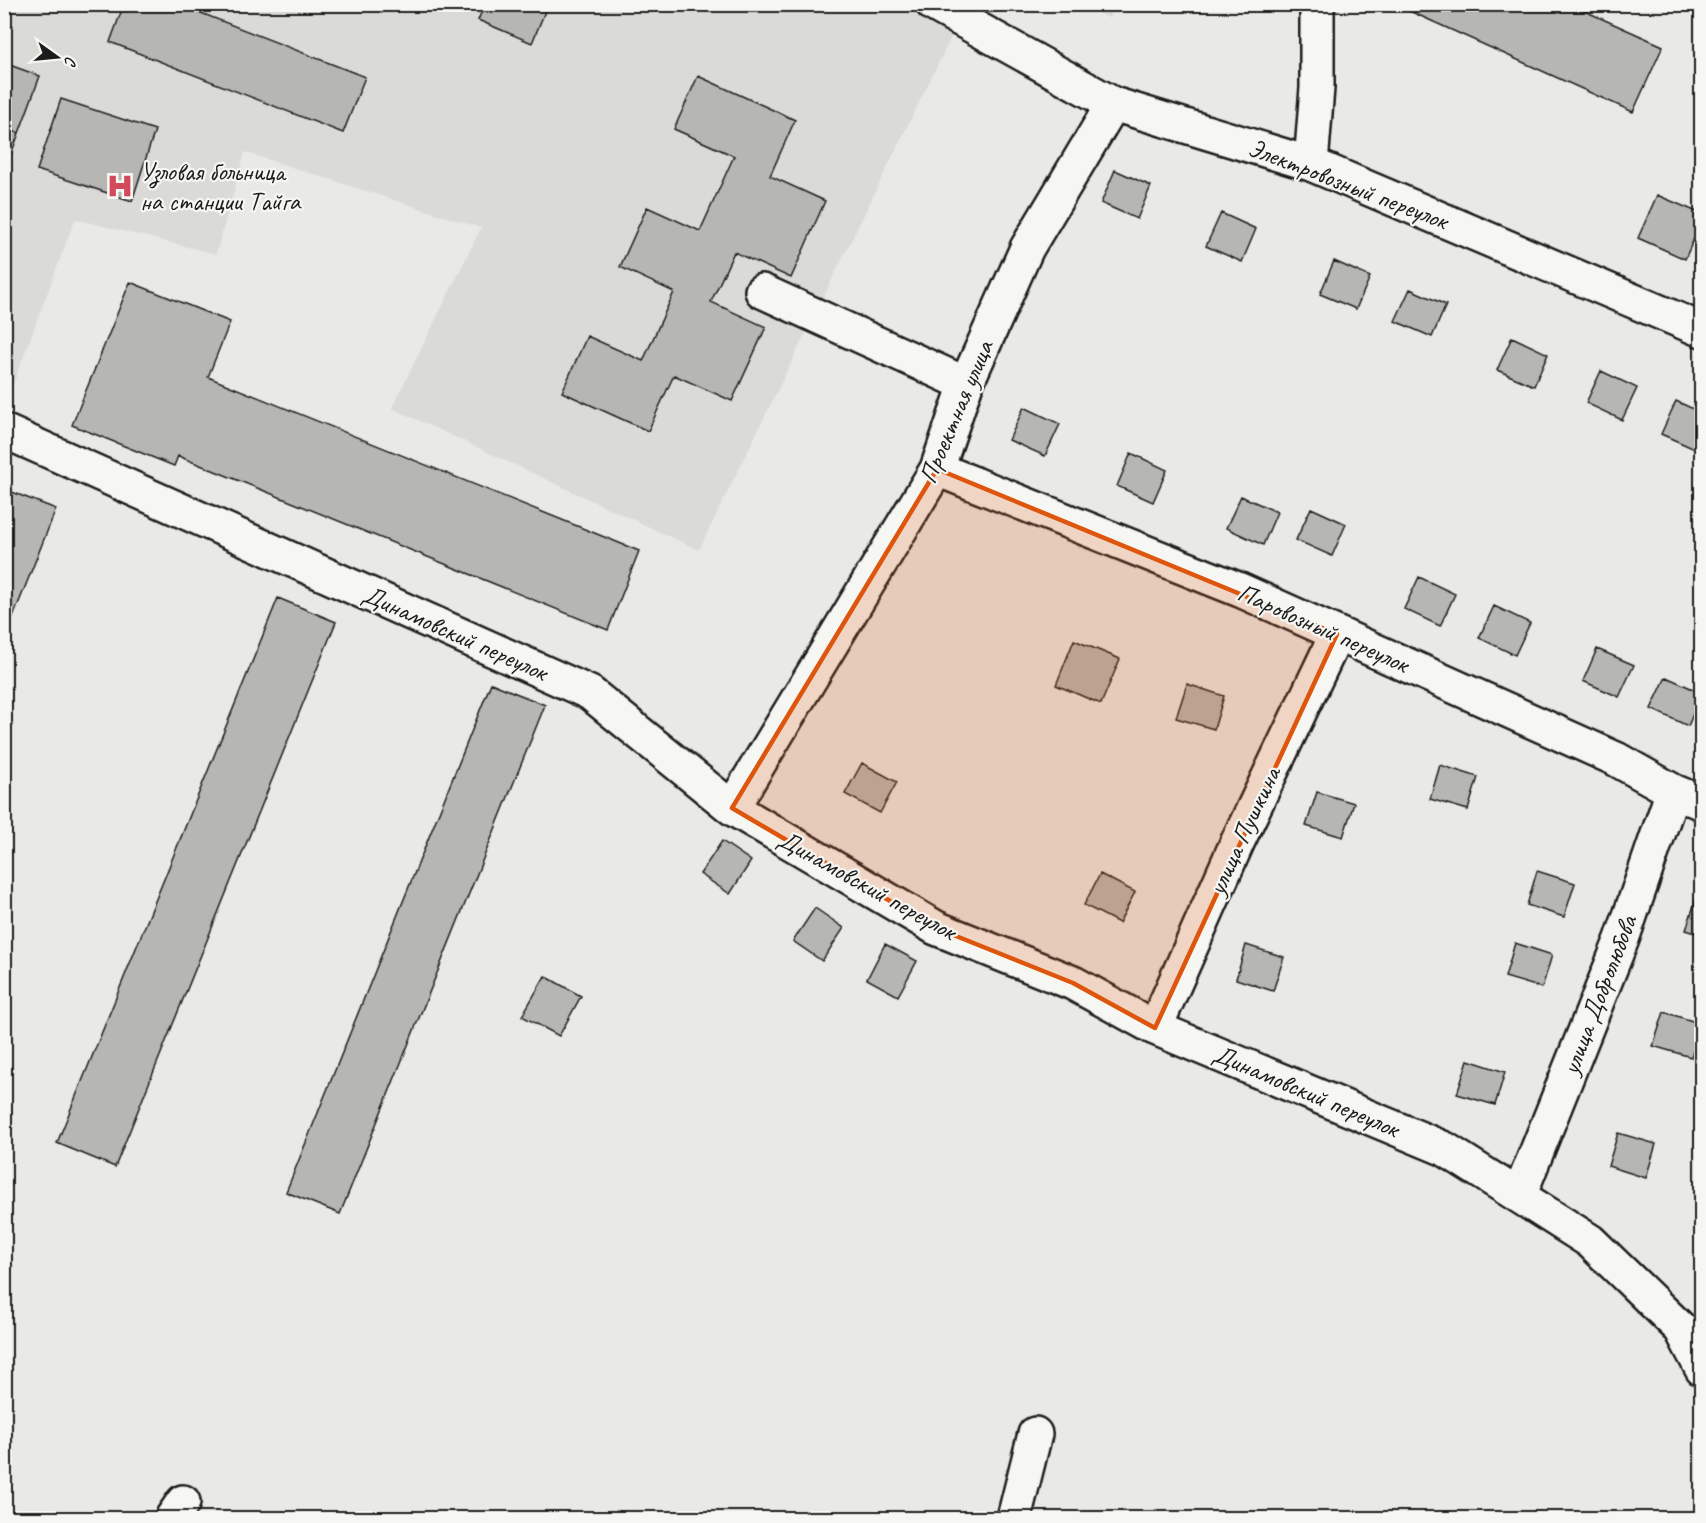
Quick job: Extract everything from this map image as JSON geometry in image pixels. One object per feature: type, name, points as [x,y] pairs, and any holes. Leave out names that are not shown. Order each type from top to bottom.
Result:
[{"type":"street","name":"Электровозный переулок","points":[[933,4],[1113,104],[1311,164],[1701,330]]},
{"type":"street","points":[[1311,164],[1317,88],[1317,4]]},
{"type":"street","name":"Проектная улица","points":[[732,808],[937,469],[966,384],[1027,249],[1113,104]]},
{"type":"street","points":[[762,291],[966,384]]},
{"type":"street","name":"Динамовский переулок","points":[[4,431],[590,693],[732,808],[936,928],[1074,983],[1155,1028],[1445,1149],[1590,1241],[1681,1329],[1701,1369]]},
{"type":"street","name":"Паровозный переулок","points":[[937,469],[1240,590],[1616,759],[1687,797]]},
{"type":"street","name":"улица Пушкина","points":[[1155,1028],[1237,843],[1337,634]]},
{"type":"street","name":"улица Добролюбова","points":[[1519,1196],[1622,939],[1687,797]]},
{"type":"street","points":[[1014,1518],[1035,1434]]},
{"type":"highlighted area","points":[[937,469],[1337,634],[1155,1028],[1073,983],[936,928],[732,808]]},
{"type":"shaded area","points":[[939,4],[962,15],[699,550],[392,408],[481,228],[245,152],[216,254],[75,219],[5,406],[5,5]]},
{"type":"shaded area","points":[[1079,5],[1114,5],[1109,18]]},
{"type":"building","points":[[124,4],[178,4],[365,77],[343,133],[110,42]]},
{"type":"building","points":[[485,4],[548,4],[532,43],[478,20]]},
{"type":"building","points":[[1394,4],[1569,4],[1663,46],[1633,112]]},
{"type":"building","points":[[4,63],[40,76],[19,133],[4,128]]},
{"type":"building","points":[[698,76],[795,120],[770,176],[825,201],[791,278],[734,252],[711,302],[766,327],[732,401],[674,375],[648,431],[562,392],[587,336],[643,361],[674,292],[620,267],[647,207],[700,231],[734,156],[674,129]]},
{"type":"building","points":[[61,99],[155,130],[132,201],[37,170]]},
{"type":"building","points":[[4,128],[19,133],[4,173]]},
{"type":"building","points":[[1115,170],[1151,186],[1137,219],[1101,203]]},
{"type":"building","points":[[1657,195],[1702,214],[1702,220],[1685,259],[1638,238]]},
{"type":"building","points":[[1221,213],[1256,229],[1242,262],[1206,246]]},
{"type":"building","points":[[1334,261],[1370,277],[1356,309],[1320,294]]},
{"type":"building","points":[[130,282],[230,322],[208,377],[639,551],[608,630],[178,456],[174,466],[72,425]]},
{"type":"building","points":[[1410,289],[1446,305],[1432,337],[1395,321]]},
{"type":"building","points":[[1512,337],[1548,354],[1534,386],[1497,370]]},
{"type":"building","points":[[1601,371],[1637,388],[1622,420],[1586,403]]},
{"type":"building","points":[[1676,401],[1702,413],[1702,440],[1697,450],[1661,434]]},
{"type":"building","points":[[1024,407],[1060,424],[1045,456],[1009,440]]},
{"type":"building","points":[[1131,453],[1167,470],[1153,502],[1117,486]]},
{"type":"building","points":[[4,489],[56,509],[4,640]]},
{"type":"building","points":[[1241,496],[1277,512],[1263,545],[1226,528]]},
{"type":"building","points":[[1311,508],[1346,524],[1332,556],[1296,540]]},
{"type":"building","points":[[1419,577],[1455,594],[1440,626],[1404,609]]},
{"type":"building","points":[[278,598],[336,622],[115,1167],[57,1143]]},
{"type":"building","points":[[1494,606],[1530,623],[1515,655],[1479,638]]},
{"type":"building","points":[[1074,640],[1120,659],[1101,704],[1056,685]]},
{"type":"building","points":[[1597,649],[1634,665],[1619,697],[1583,681]]},
{"type":"building","points":[[1666,677],[1702,693],[1688,726],[1651,709]]},
{"type":"building","points":[[491,683],[545,705],[340,1214],[286,1192]]},
{"type":"building","points":[[1187,684],[1224,696],[1214,729],[1176,718]]},
{"type":"building","points":[[862,763],[897,782],[880,813],[845,794]]},
{"type":"building","points":[[1440,765],[1478,777],[1468,810],[1430,799]]},
{"type":"building","points":[[1317,792],[1354,803],[1343,837],[1306,826]]},
{"type":"building","points":[[722,841],[751,861],[730,894],[700,874]]},
{"type":"building","points":[[1537,871],[1575,883],[1564,917],[1527,905]]},
{"type":"building","points":[[1100,874],[1135,892],[1119,923],[1084,905]]},
{"type":"building","points":[[1697,896],[1702,898],[1702,935],[1686,930]]},
{"type":"building","points":[[815,908],[844,928],[822,961],[793,941]]},
{"type":"building","points":[[1515,943],[1552,955],[1542,988],[1505,977]]},
{"type":"building","points":[[885,944],[917,961],[898,996],[867,979]]},
{"type":"building","points":[[1246,945],[1284,957],[1273,991],[1236,979]]},
{"type":"building","points":[[545,976],[581,996],[559,1036],[522,1016]]},
{"type":"building","points":[[1664,1012],[1702,1024],[1691,1057],[1653,1046]]},
{"type":"building","points":[[1468,1060],[1505,1072],[1495,1105],[1457,1094]]},
{"type":"building","points":[[1618,1133],[1656,1144],[1646,1178],[1608,1166]]},
{"type":"place","name":"Узловая больница на станции Тайга","points":[[120,186]]}]
